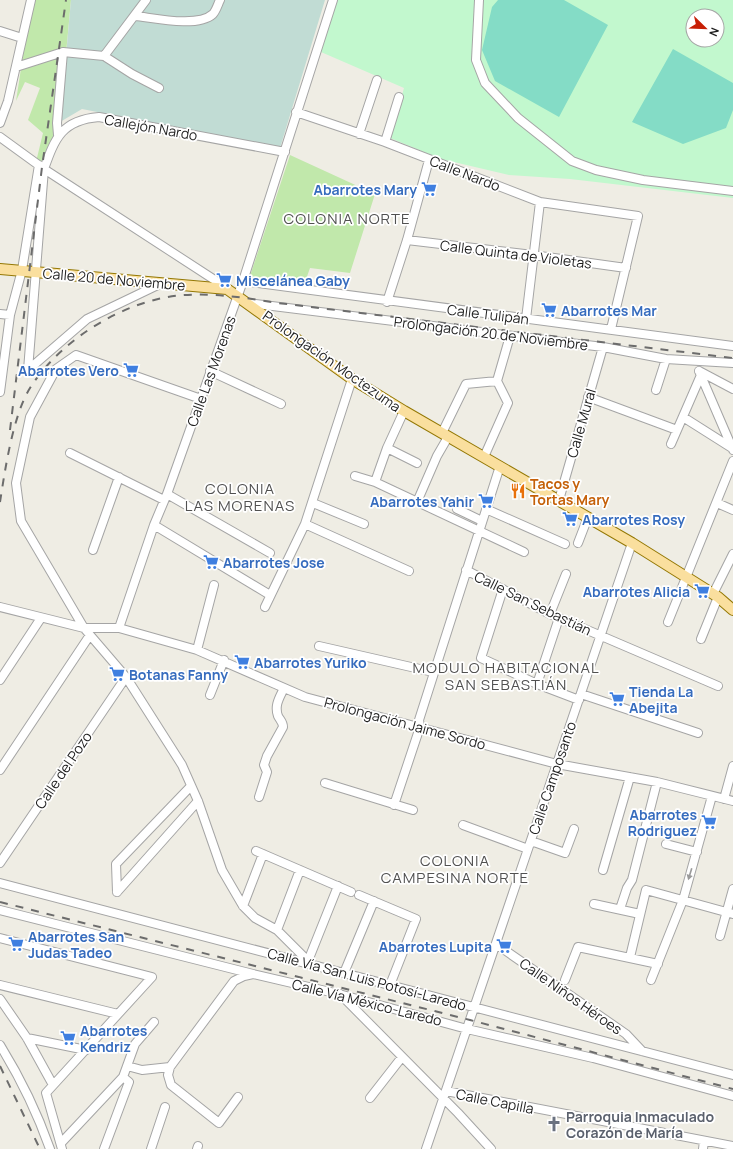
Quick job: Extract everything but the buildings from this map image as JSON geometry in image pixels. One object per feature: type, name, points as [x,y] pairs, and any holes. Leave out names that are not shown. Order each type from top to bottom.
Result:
[{"type":"main road","name":"Calle 20 de Noviembre","points":[[0,269],[228,289]]},
{"type":"main road","name":"Prolongación Moctezuma","points":[[228,289],[352,379],[404,411],[632,543],[716,596],[733,610]]},
{"type":"street","points":[[0,123],[16,67],[31,0]]},
{"type":"street","points":[[104,56],[136,16],[146,0]]},
{"type":"street","points":[[136,16],[176,21],[202,20],[214,14],[220,0]]},
{"type":"street","name":"Calle Las Morenas","points":[[119,628],[154,525],[238,296],[333,0]]},
{"type":"street","points":[[479,0],[476,60],[485,83],[518,118],[572,161],[596,170],[643,180],[733,191]]},
{"type":"street","points":[[0,31],[22,38]]},
{"type":"street","points":[[16,67],[63,52],[104,56],[132,74],[159,88]]},
{"type":"street","points":[[58,135],[57,123],[63,52]]},
{"type":"street","points":[[359,134],[377,80]]},
{"type":"street","points":[[384,142],[399,97]]},
{"type":"street","name":"Calle Nardo","points":[[296,112],[384,142],[540,202],[638,216],[626,268]]},
{"type":"street","name":"Callejón Nardo","points":[[42,167],[58,135],[70,125],[82,118],[99,117],[285,152]]},
{"type":"street","name":"Prolongación Moctezuma","points":[[0,137],[42,167],[228,289]]},
{"type":"street","points":[[387,302],[407,240],[429,160]]},
{"type":"street","points":[[0,392],[2,355],[10,315],[22,270],[42,167]]},
{"type":"street","points":[[42,167],[28,370],[87,319],[160,284]]},
{"type":"street","points":[[526,319],[540,202]]},
{"type":"street","name":"Calle Quinta de Violetas","points":[[407,240],[626,268]]},
{"type":"street","points":[[611,329],[626,268]]},
{"type":"street","name":"Calle Tulipán","points":[[243,281],[387,302],[611,329],[733,346]]},
{"type":"street","name":"Prolongación 20 de Noviembre","points":[[248,303],[603,347],[666,358],[733,363]]},
{"type":"street","points":[[0,314],[10,315]]},
{"type":"street","points":[[484,457],[508,403],[497,381],[510,336]]},
{"type":"street","name":"Calle Mural","points":[[560,500],[603,347]]},
{"type":"street","points":[[201,399],[76,355],[56,369],[30,417],[16,483],[21,521],[84,628],[126,677],[182,765],[198,801],[222,870],[243,906],[255,918],[277,930],[309,963],[338,886]]},
{"type":"street","points":[[656,390],[666,358]]},
{"type":"street","points":[[691,361],[700,373],[732,449]]},
{"type":"street","points":[[210,371],[281,404]]},
{"type":"street","points":[[700,373],[733,389]]},
{"type":"street","points":[[672,444],[700,373]]},
{"type":"street","points":[[265,607],[305,524],[352,379]]},
{"type":"street","points":[[417,502],[466,384],[497,381]]},
{"type":"street","points":[[588,397],[677,430]]},
{"type":"street","points":[[375,482],[387,448],[404,411]]},
{"type":"street","points":[[683,417],[732,449]]},
{"type":"street","points":[[387,448],[417,464]]},
{"type":"street","points":[[70,453],[118,477],[165,497],[270,553]]},
{"type":"street","points":[[668,622],[733,461]]},
{"type":"street","points":[[394,805],[420,727],[419,720],[433,672],[500,466]]},
{"type":"street","points":[[355,476],[375,482],[524,552]]},
{"type":"street","points":[[94,550],[118,477]]},
{"type":"street","points":[[313,503],[364,524]]},
{"type":"street","points":[[717,503],[733,510]]},
{"type":"street","points":[[457,509],[482,520]]},
{"type":"street","points":[[486,509],[565,544]]},
{"type":"street","points":[[578,543],[588,517]]},
{"type":"street","points":[[305,524],[409,571]]},
{"type":"street","points":[[154,525],[270,595]]},
{"type":"street","name":"Calle Camposanto","points":[[426,1149],[632,543]]},
{"type":"street","points":[[701,639],[733,554]]},
{"type":"street","name":"Calle San Sebastián","points":[[466,570],[558,618],[718,686]]},
{"type":"street","points":[[550,614],[566,574]]},
{"type":"street","points":[[197,650],[214,585]]},
{"type":"street","points":[[503,589],[481,658],[537,684],[698,733]]},
{"type":"street","name":"Prolongación Jaime Sordo","points":[[0,607],[84,628],[119,628],[197,650],[224,660],[305,697],[557,764],[657,782],[733,801]]},
{"type":"street","points":[[0,680],[41,618]]},
{"type":"street","points":[[537,684],[558,618]]},
{"type":"street","points":[[0,770],[90,635]]},
{"type":"street","points":[[319,646],[433,672]]},
{"type":"street","points":[[210,696],[224,660]]},
{"type":"street","name":"Calle del Pozo","points":[[0,863],[126,677]]},
{"type":"street","points":[[259,797],[267,772],[264,765],[266,756],[284,727],[283,722],[278,717],[276,706],[284,688]]},
{"type":"street","points":[[724,799],[733,766]]},
{"type":"street","points":[[603,870],[630,777]]},
{"type":"street","points":[[620,910],[627,888],[632,880],[657,782]]},
{"type":"street","points":[[325,784],[413,810]]},
{"type":"street","points":[[191,786],[116,864],[117,892],[198,801]]},
{"type":"street","points":[[651,980],[683,900],[712,796]]},
{"type":"street","points":[[464,824],[529,845],[565,853],[574,829]]},
{"type":"street","points":[[666,844],[697,852]]},
{"type":"street","points":[[243,906],[260,852],[416,919],[390,985]]},
{"type":"street","points":[[277,930],[300,870]]},
{"type":"street","name":"Calle Vía San Luis Potosí-Laredo","points":[[0,883],[733,1075]]},
{"type":"street","points":[[720,936],[730,913],[733,889]]},
{"type":"street","points":[[630,957],[646,890],[730,913]]},
{"type":"street","points":[[344,973],[374,901]]},
{"type":"street","points":[[594,904],[640,914]]},
{"type":"street","name":"Calle Vía México-Laredo","points":[[0,910],[253,974],[340,994],[467,1029],[593,1058],[733,1096]]},
{"type":"street","points":[[0,938],[152,977],[46,1092],[62,1146],[126,1079]]},
{"type":"street","name":"Calle Niños Héroes","points":[[496,944],[626,1034],[643,1051]]},
{"type":"street","points":[[565,980],[578,947],[658,964]]},
{"type":"street","points":[[238,1097],[219,1123],[171,1085],[168,1075],[170,1067],[234,981],[244,976],[253,974]]},
{"type":"street","points":[[0,985],[118,1014]]},
{"type":"street","points":[[340,994],[402,1058],[444,1095],[491,1149]]},
{"type":"street","points":[[0,999],[27,1038],[54,1084]]},
{"type":"street","points":[[104,1149],[126,1079],[127,1066],[135,1044],[154,1022]]},
{"type":"street","points":[[27,1038],[86,1050]]},
{"type":"street","points":[[0,1045],[22,1081],[50,1149]]},
{"type":"street","points":[[370,1098],[402,1058]]},
{"type":"street","points":[[127,1066],[142,1070],[170,1067]]},
{"type":"street","name":"Calle Capilla","points":[[444,1095],[703,1145],[733,1146]]},
{"type":"street","points":[[151,1149],[165,1107]]},
{"type":"street","points":[[45,1134],[57,1129]]},
{"type":"green space","points":[[35,0],[71,0],[60,118],[44,165],[36,162],[43,133],[28,120],[40,88],[25,82],[16,101],[26,36]]},
{"type":"green space","points":[[337,0],[733,0],[733,198],[570,179],[509,175],[441,159],[390,138],[404,88],[321,52]]},
{"type":"green space","points":[[498,0],[564,0],[608,25],[559,117],[495,81],[482,50],[492,7]]},
{"type":"green space","points":[[673,49],[733,83],[733,110],[726,128],[683,144],[632,122]]},
{"type":"green space","points":[[290,155],[375,194],[350,273],[310,268],[304,285],[250,276]]},
{"type":"shaded area","points":[[71,0],[325,0],[280,148],[82,109],[60,122]]},
{"type":"railway","points":[[10,430],[42,167],[66,0]]},
{"type":"railway","points":[[0,502],[4,474],[14,427],[24,399],[43,370],[59,353],[77,338],[97,325],[118,313],[140,304],[162,298],[184,295],[231,296],[733,358]]},
{"type":"railway","points":[[0,902],[470,1020],[733,1089]]},
{"type":"railway","points":[[0,1066],[40,1149]]},
{"type":"place","name":"Abarrotes Mary","points":[[429,189]]},
{"type":"place","name":"Miscelánea Gaby","points":[[224,280]]},
{"type":"place","name":"Abarrotes Mar","points":[[549,310]]},
{"type":"place","name":"Abarrotes Vero","points":[[131,370]]},
{"type":"place","name":"Tacos y Tortas Mary","points":[[518,491]]},
{"type":"place","name":"Abarrotes Yahir","points":[[486,501]]},
{"type":"place","name":"Abarrotes Rosy","points":[[570,519]]},
{"type":"place","name":"Abarrotes Jose","points":[[211,562]]},
{"type":"place","name":"Abarrotes Alicia","points":[[702,591]]},
{"type":"place","name":"Abarrotes Yuriko","points":[[242,662]]},
{"type":"place","name":"Botanas Fanny","points":[[117,674]]},
{"type":"place","name":"Tienda La Abejita","points":[[617,699]]},
{"type":"place","name":"Abarrotes Rodriguez","points":[[709,822]]},
{"type":"place","name":"Abarrotes San Judas Tadeo","points":[[16,944]]},
{"type":"place","name":"Abarrotes Lupita","points":[[504,946]]},
{"type":"place","name":"Abarrotes Kendriz","points":[[68,1038]]},
{"type":"place","name":"Parroquia Inmaculado Corazón de María","points":[[554,1124]]},
{"type":"district","name":"COLONIA NORTE","points":[[347,218]]},
{"type":"district","name":"COLONIA LAS MORENAS","points":[[240,496]]},
{"type":"district","name":"MODULO HABITACIONAL SAN SEBASTIÁN","points":[[506,676]]},
{"type":"district","name":"COLONIA CAMPESINA NORTE","points":[[455,868]]}]
